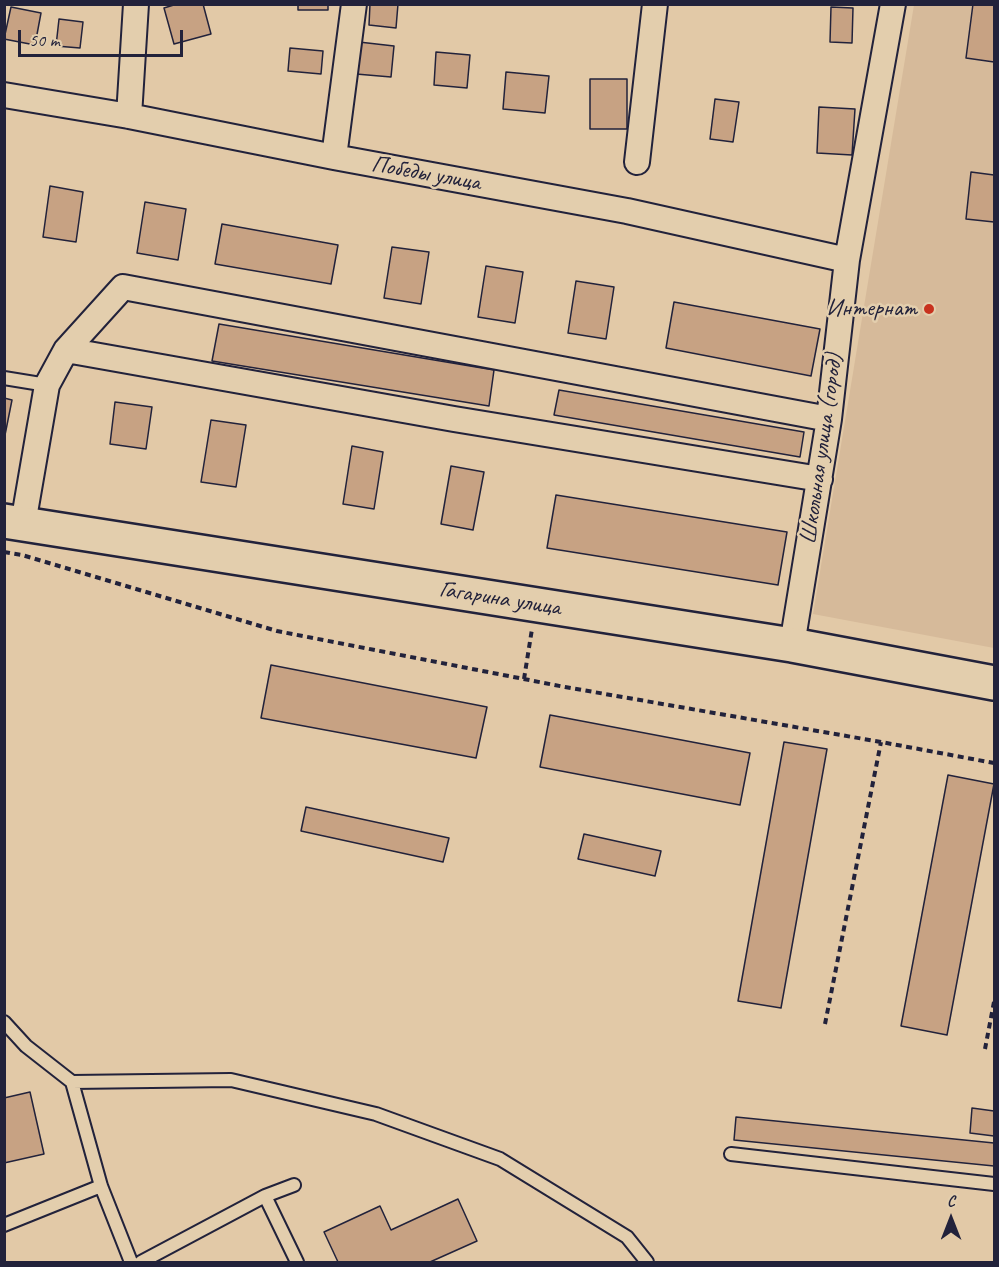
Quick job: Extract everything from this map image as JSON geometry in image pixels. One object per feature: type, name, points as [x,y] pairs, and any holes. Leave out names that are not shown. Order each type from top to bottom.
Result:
[{"type":"main road","name":"Гагарина улица","points":[[14,523],[792,645],[994,683]]},
{"type":"street","points":[[129,116],[136,4]]},
{"type":"street","points":[[334,157],[354,4]]},
{"type":"street","points":[[637,162],[655,4]]},
{"type":"street","name":"Школьная улица (город)","points":[[792,645],[829,419],[847,260],[893,4]]},
{"type":"street","name":"Победы улица","points":[[4,95],[129,116],[334,157],[627,211],[847,260]]},
{"type":"street","points":[[14,523],[47,385],[66,350],[123,287],[829,419]]},
{"type":"street","points":[[66,350],[454,419],[820,479]]},
{"type":"lane","points":[[4,378],[47,385]]},
{"type":"lane","points":[[4,1022],[26,1046],[72,1082],[101,1186],[131,1263]]},
{"type":"lane","points":[[72,1082],[231,1080],[376,1114],[500,1159],[627,1237],[647,1263]]},
{"type":"lane","points":[[730,1154],[994,1184]]},
{"type":"lane","points":[[141,1263],[265,1196],[294,1185]]},
{"type":"lane","points":[[4,1226],[101,1186]]},
{"type":"lane","points":[[265,1196],[297,1263]]},
{"type":"path","points":[[4,552],[22,555],[277,631],[524,679],[994,763]]},
{"type":"path","points":[[524,679],[536,605]]},
{"type":"path","points":[[825,1024],[881,742]]},
{"type":"path","points":[[986,1049],[994,1002]]},
{"type":"shaded area","name":"Интернат","points":[[914,5],[994,5],[994,648],[813,614]]},
{"type":"building","points":[[177,4],[203,4],[211,34],[174,44],[164,8]]},
{"type":"building","points":[[298,4],[328,4],[328,10],[298,10]]},
{"type":"building","points":[[370,4],[398,4],[396,28],[369,25]]},
{"type":"building","points":[[973,4],[994,4],[994,62],[966,58]]},
{"type":"building","points":[[11,7],[41,13],[35,45],[4,39]]},
{"type":"building","points":[[831,7],[853,8],[852,43],[830,42]]},
{"type":"building","points":[[59,19],[83,22],[80,48],[56,46]]},
{"type":"building","points":[[359,42],[394,46],[391,77],[356,74]]},
{"type":"building","points":[[290,48],[323,51],[321,74],[288,71]]},
{"type":"building","points":[[436,52],[470,55],[467,88],[434,85]]},
{"type":"building","points":[[506,72],[549,76],[545,113],[503,109]]},
{"type":"building","points":[[590,79],[627,79],[627,129],[590,129]]},
{"type":"building","points":[[715,99],[739,102],[733,142],[710,139]]},
{"type":"building","points":[[819,107],[855,109],[852,155],[817,153]]},
{"type":"building","points":[[971,172],[994,175],[994,222],[966,219]]},
{"type":"building","points":[[50,186],[83,192],[76,242],[43,237]]},
{"type":"building","points":[[145,202],[186,209],[178,260],[137,253]]},
{"type":"building","points":[[222,224],[338,245],[331,284],[215,264]]},
{"type":"building","points":[[392,247],[429,252],[421,304],[384,298]]},
{"type":"building","points":[[486,266],[523,272],[515,323],[478,317]]},
{"type":"building","points":[[576,281],[614,287],[606,339],[568,333]]},
{"type":"building","points":[[674,302],[820,329],[811,376],[666,348]]},
{"type":"building","points":[[219,324],[494,370],[489,406],[212,361]]},
{"type":"building","points":[[559,390],[804,432],[800,457],[554,415]]},
{"type":"building","points":[[4,398],[12,400],[4,440]]},
{"type":"building","points":[[115,402],[152,407],[146,449],[110,444]]},
{"type":"building","points":[[211,420],[246,425],[236,487],[201,482]]},
{"type":"building","points":[[352,446],[383,452],[374,509],[343,504]]},
{"type":"building","points":[[451,466],[484,472],[473,530],[441,524]]},
{"type":"building","points":[[556,495],[787,532],[778,585],[547,548]]},
{"type":"building","points":[[271,665],[487,707],[476,758],[261,718]]},
{"type":"building","points":[[550,715],[750,753],[740,805],[540,767]]},
{"type":"building","points":[[784,742],[827,749],[781,1008],[738,1001]]},
{"type":"building","points":[[948,775],[994,784],[947,1035],[901,1026]]},
{"type":"building","points":[[306,807],[449,838],[443,862],[301,831]]},
{"type":"building","points":[[584,834],[661,851],[655,876],[578,859]]},
{"type":"building","points":[[30,1092],[44,1154],[4,1163],[4,1098]]},
{"type":"building","points":[[972,1108],[994,1111],[994,1136],[970,1133]]},
{"type":"building","points":[[736,1117],[994,1143],[994,1166],[734,1140]]},
{"type":"building","points":[[458,1199],[477,1241],[430,1262],[338,1262],[324,1232],[380,1206],[391,1230]]},
{"type":"place","name":"Интернат","points":[[929,309]]}]
